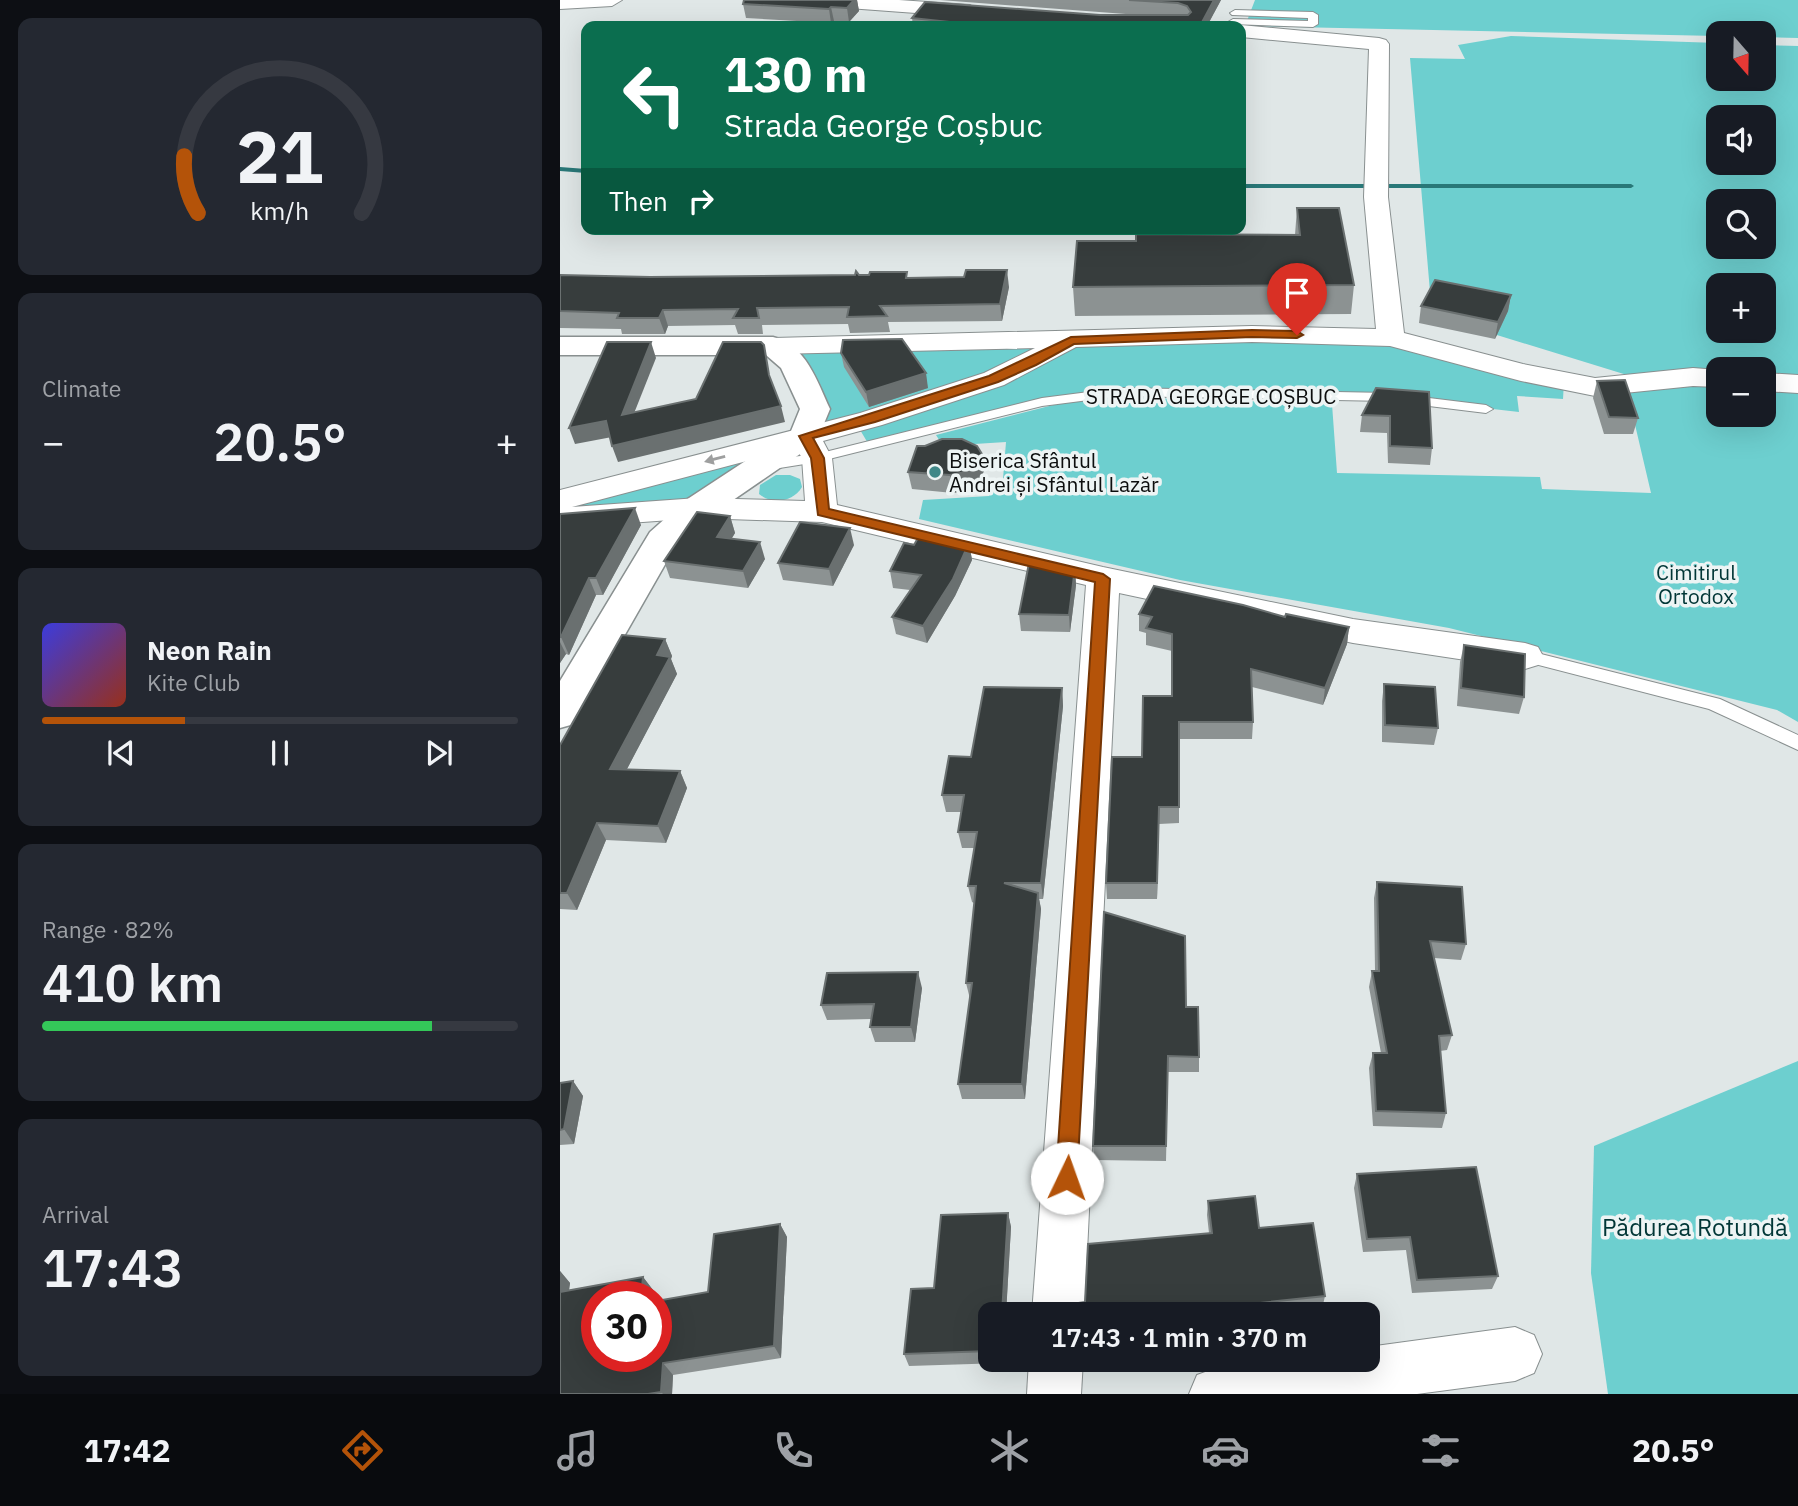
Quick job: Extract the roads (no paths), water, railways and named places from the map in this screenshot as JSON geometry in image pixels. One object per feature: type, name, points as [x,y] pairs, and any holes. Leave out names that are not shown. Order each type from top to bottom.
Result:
[{"type":"street","points":[[560,3],[612,0]]},
{"type":"street","points":[[821,0],[985,12]]},
{"type":"street","points":[[1236,18],[1379,44],[1376,189],[1391,338]]},
{"type":"street","points":[[560,346],[773,346],[1252,334],[1391,338],[1564,382],[1595,387],[1706,378]]},
{"type":"street","name":"STRADA GEORGE COȘBUC","points":[[560,500],[811,447],[871,419],[994,379],[1071,340]]},
{"type":"street","points":[[773,346],[794,364],[815,409],[811,447],[822,512]]},
{"type":"street","points":[[1776,383],[1798,384]]},
{"type":"street","points":[[560,714],[662,540],[698,508],[760,466],[811,447]]},
{"type":"street","points":[[560,518],[698,508],[822,512],[1103,579],[1353,631],[1525,656]]},
{"type":"street","points":[[1059,1302],[1103,579]]},
{"type":"street","points":[[1216,1394],[1515,1354]]},
{"type":"street","points":[[1054,1394],[1055,1372]]},
{"type":"lane","points":[[1313,15],[1313,24],[1236,18],[1313,15]]},
{"type":"lane","name":"STRADA GEORGE COȘBUC","points":[[811,447],[1042,402],[1120,392],[1388,397],[1486,409]]},
{"type":"lane","points":[[1525,656],[1714,704],[1798,743]]},
{"type":"waterway","points":[[560,169],[581,171]]},
{"type":"waterway","points":[[1246,186],[1631,186]]},
{"type":"place","name":"Biserica Sfântul Andrei și Sfântul Lazăr","points":[[935,472]]},
{"type":"park label","name":"Cimitirul Ortodox","points":[[1696,584]]},
{"type":"park label","name":"Pădurea Rotundă","points":[[1695,1227]]}]
